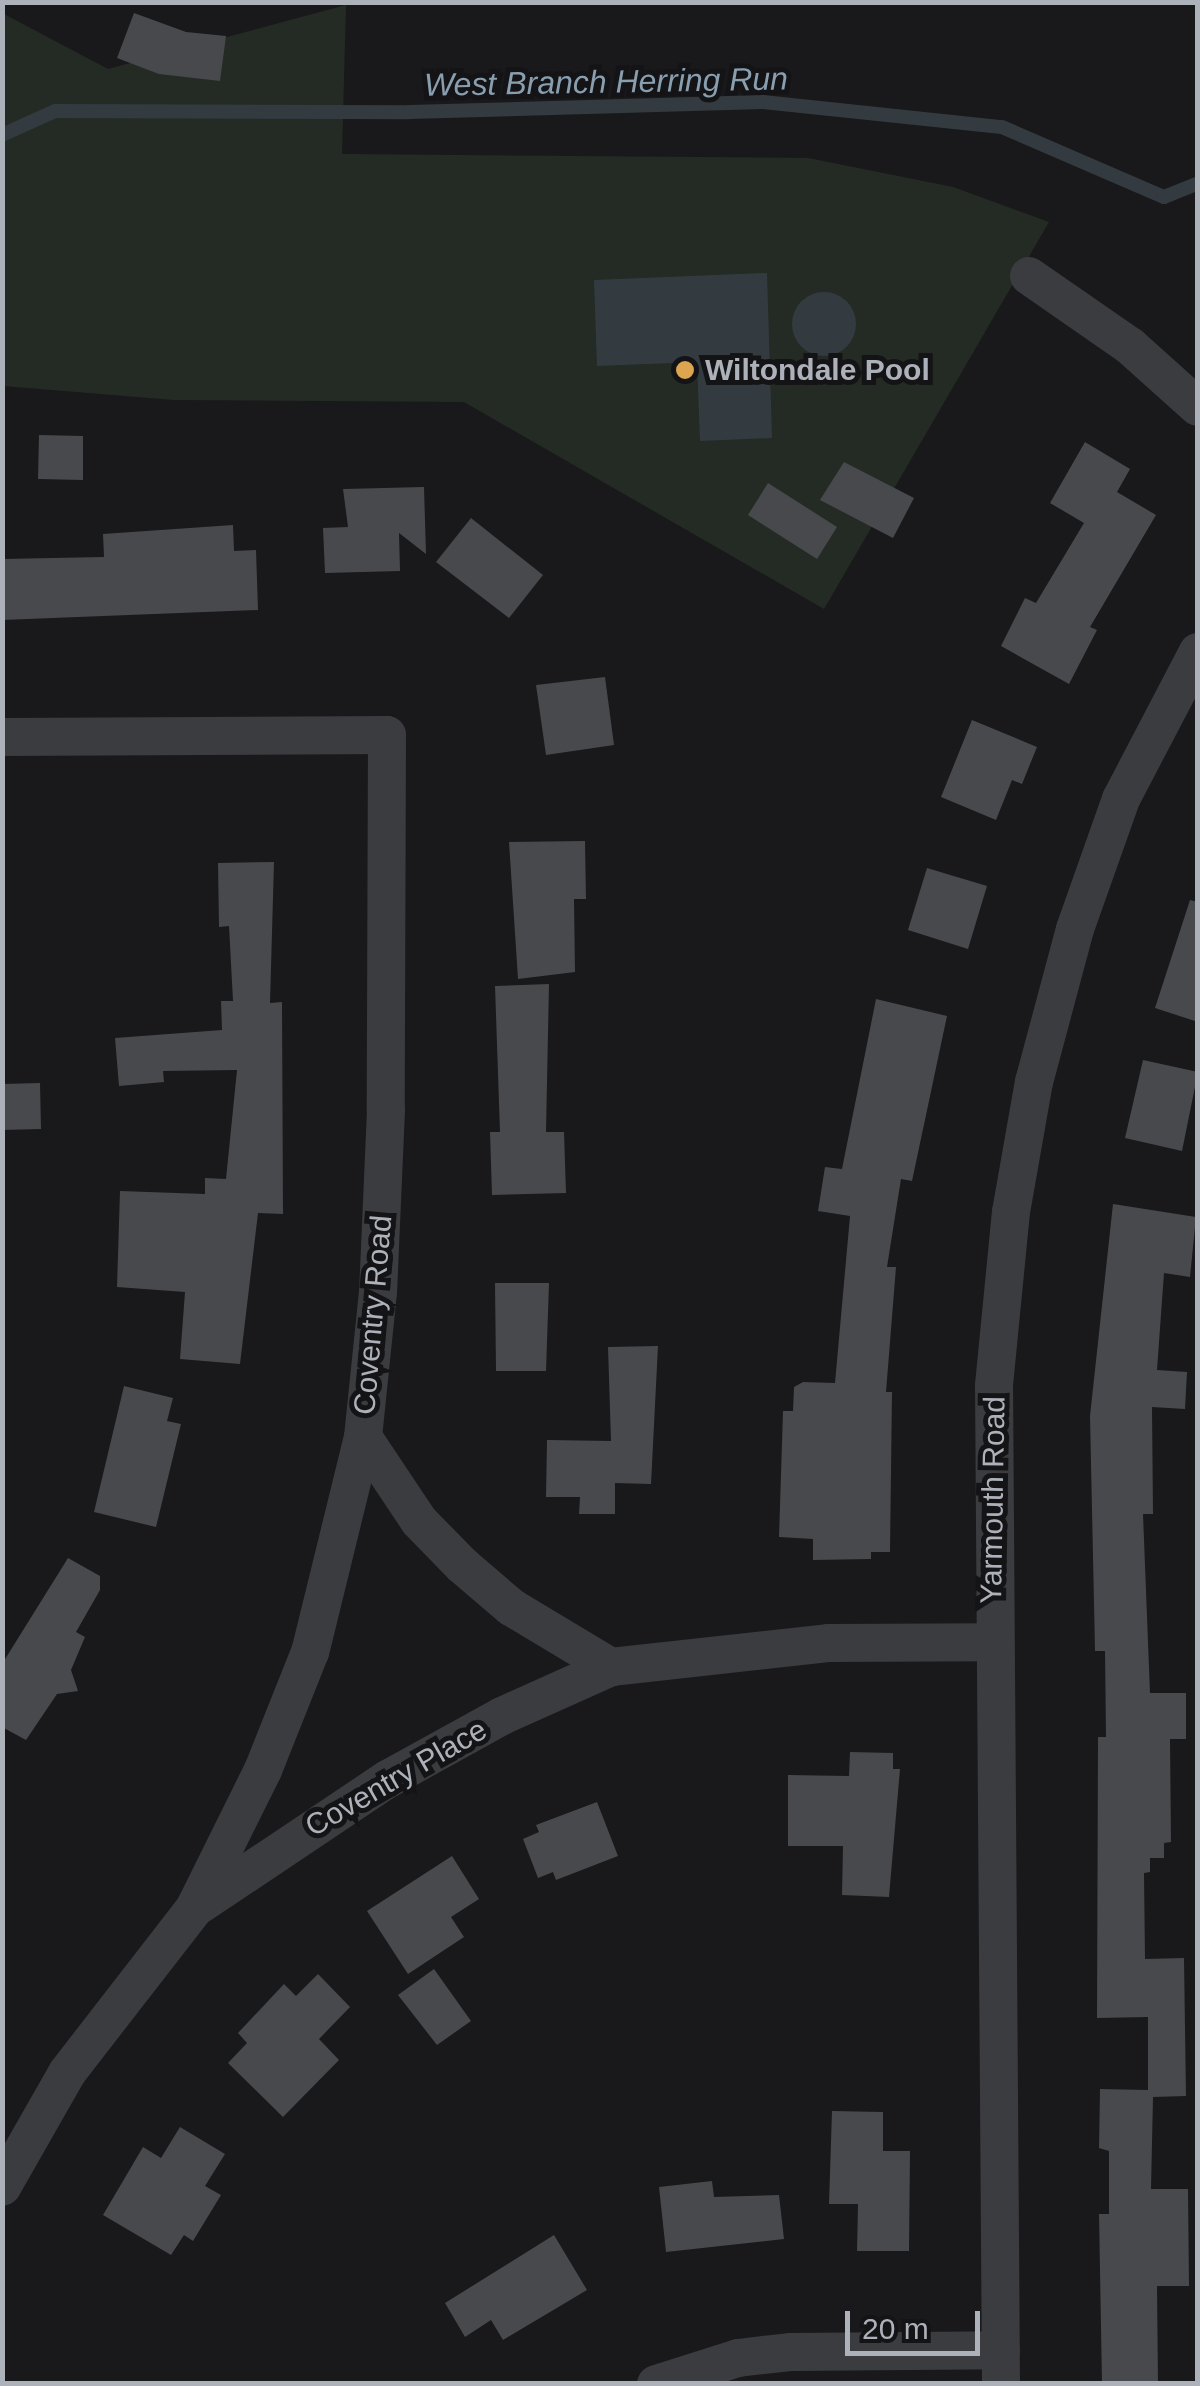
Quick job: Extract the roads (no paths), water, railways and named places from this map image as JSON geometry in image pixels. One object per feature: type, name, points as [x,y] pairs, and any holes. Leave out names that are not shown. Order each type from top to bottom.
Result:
[{"type":"street","points":[[1029,276],[1144,357],[1198,407]]},
{"type":"street","name":"Yarmouth Road","points":[[1001,2367],[992,1642],[994,1385],[1011,1212],[1034,1082],[1075,929],[1121,798],[1198,652]]},
{"type":"street","name":"Coventry Road","points":[[2,737],[387,736],[386,1110],[363,1437],[310,1652],[263,1770],[194,1909],[67,2073],[2,2187]]},
{"type":"street","points":[[363,1437],[418,1520],[462,1565],[511,1607],[610,1667]]},
{"type":"street","name":"Coventry Place","points":[[194,1909],[388,1780],[502,1716],[610,1667],[828,1643],[992,1642]]},
{"type":"street","points":[[656,2384],[721,2362],[790,2352],[1001,2367]]},
{"type":"waterway","name":"West Branch Herring Run","points":[[2,135],[55,111],[409,112],[763,102],[1002,127],[1164,197],[1198,183]]},
{"type":"place","name":"Wiltondale Pool","points":[[685,370]]}]
